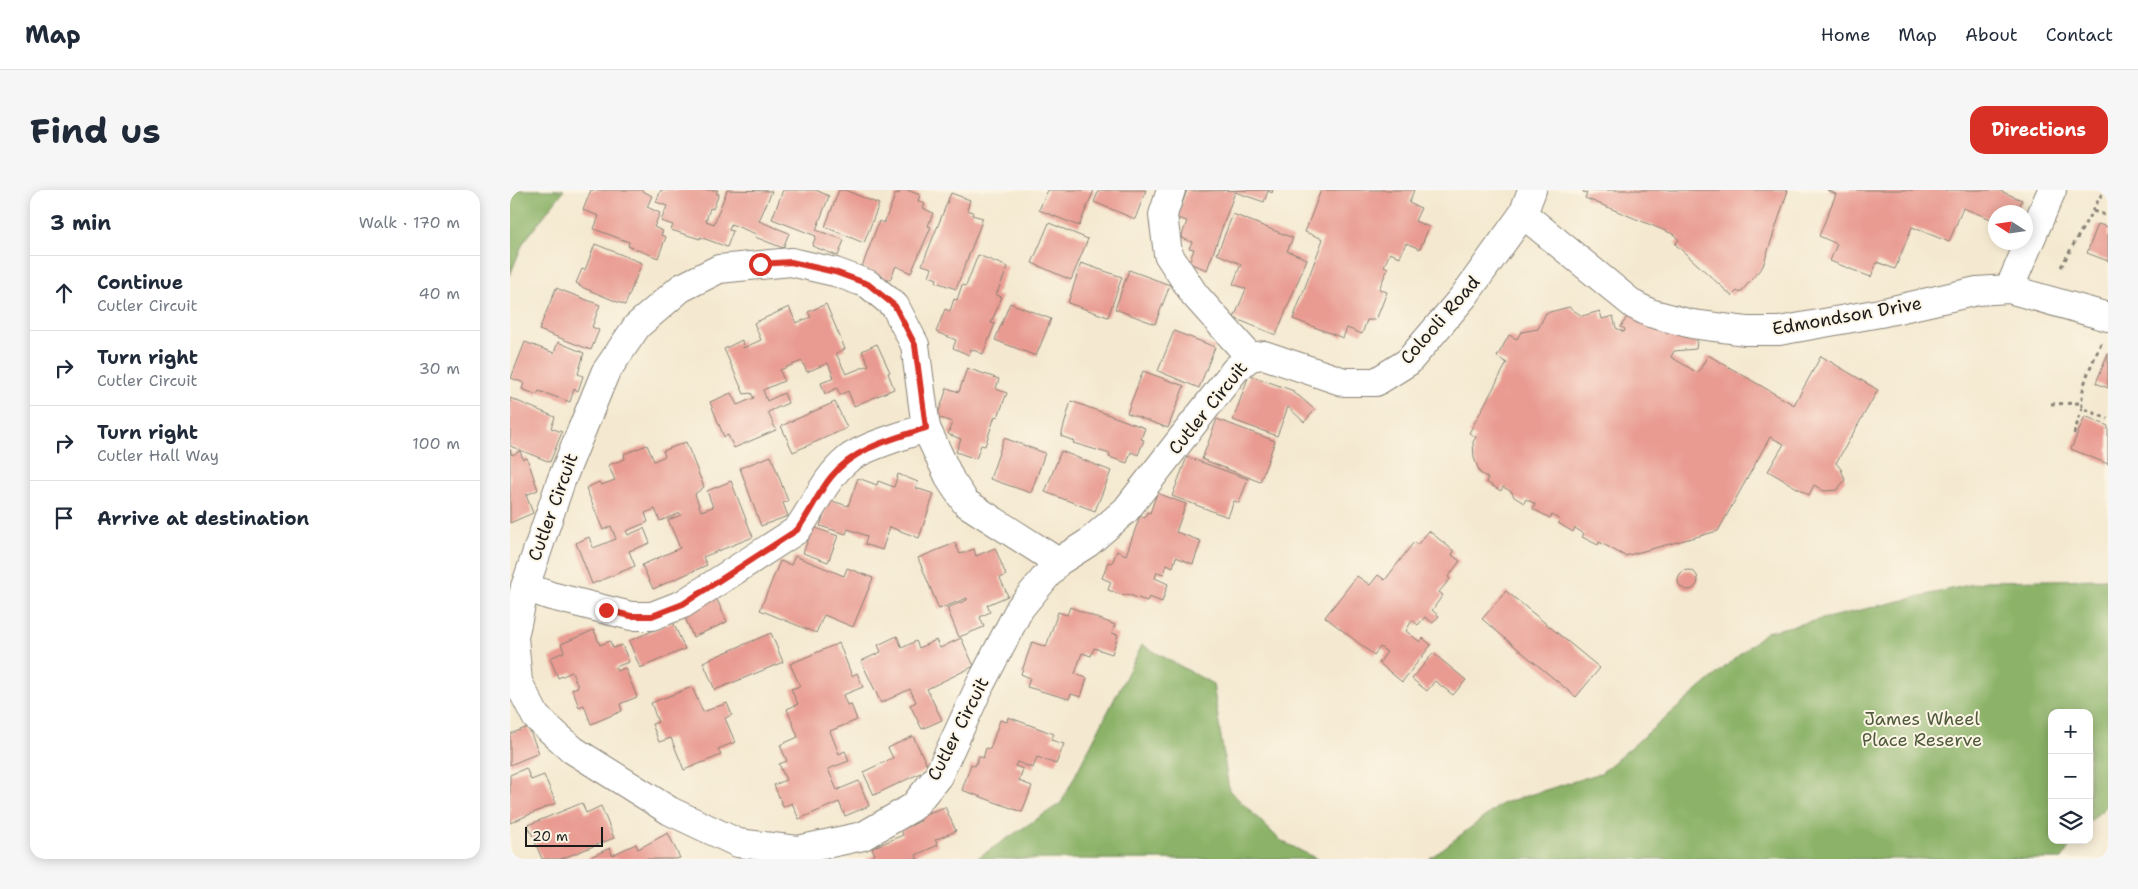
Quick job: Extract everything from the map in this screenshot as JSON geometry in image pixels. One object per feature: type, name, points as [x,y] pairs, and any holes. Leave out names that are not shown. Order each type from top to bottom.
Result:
[{"type":"street","points":[[1171,190],[1163,215],[1168,254],[1194,294],[1250,356]]},
{"type":"street","points":[[2009,289],[2052,190]]},
{"type":"street","name":"Colooli Road","points":[[1250,356],[1264,355],[1344,382],[1376,382],[1408,362],[1464,296],[1527,202]]},
{"type":"street","name":"Edmondson Drive","points":[[1527,202],[1634,304],[1650,314],[1692,324],[1746,332],[1779,331],[1880,313],[1977,290],[2009,289],[2108,317]]},
{"type":"street","name":"Cutler Circuit","points":[[1058,562],[966,503],[951,481],[926,428],[915,345],[895,306],[868,284],[835,272],[791,262],[719,269],[681,288],[637,326],[605,372],[561,481],[525,587],[514,637],[518,682],[536,718],[573,750],[670,812],[738,842],[798,850],[863,836],[912,807],[938,776],[1020,608],[1058,562],[1088,543],[1126,510],[1235,370],[1250,356]]},
{"type":"street","points":[[525,587],[551,596],[631,616],[652,616],[683,604],[797,530],[809,514],[830,478],[848,459],[887,440],[926,428]]},
{"type":"path","points":[[2061,267],[2104,190]]},
{"type":"path","points":[[2093,211],[2108,216]]},
{"type":"path","points":[[2074,434],[2082,408],[2081,391],[2101,342],[2108,345]]},
{"type":"path","points":[[2051,404],[2082,403]]},
{"type":"path","points":[[2082,408],[2108,419]]},
{"type":"green space","points":[[510,190],[564,190],[523,243],[510,275]]},
{"type":"green space","name":"James Wheel Place Reserve","points":[[2108,579],[2108,805],[2093,818],[2093,709],[2048,709],[2048,844],[2071,844],[2062,859],[1429,859],[1503,803],[1601,773],[1766,632],[1986,581]]},
{"type":"green space","points":[[1142,645],[1213,684],[1229,790],[1280,840],[1317,859],[976,859],[1061,803]]},
{"type":"building","points":[[591,190],[641,190],[652,196],[647,207],[660,213],[654,227],[663,231],[661,235],[666,237],[658,258],[628,246],[629,242],[594,229],[599,216],[583,210]]},
{"type":"building","points":[[661,190],[718,190],[716,193],[719,194],[713,209],[710,208],[706,221],[714,224],[727,190],[772,191],[759,221],[789,233],[783,248],[755,237],[756,234],[731,224],[729,230],[733,231],[727,247],[700,237],[700,239],[671,230],[673,225],[661,221],[667,206],[656,202]]},
{"type":"building","points":[[783,190],[816,190],[829,196],[816,230],[844,240],[838,256],[812,246],[816,236],[772,219]]},
{"type":"building","points":[[839,190],[845,190],[879,204],[864,243],[825,227]]},
{"type":"building","points":[[900,190],[907,190],[920,195],[918,201],[925,204],[923,208],[933,213],[928,226],[931,227],[911,273],[896,266],[890,280],[862,267],[879,221],[884,223],[896,193],[899,194]]},
{"type":"building","points":[[1048,190],[1094,190],[1079,226],[1039,210]]},
{"type":"building","points":[[1099,190],[1146,190],[1135,219],[1094,202]]},
{"type":"building","points":[[1187,190],[1273,190],[1272,193],[1268,191],[1264,202],[1235,192],[1207,270],[1189,263],[1194,249],[1189,248],[1192,242],[1181,238],[1187,221],[1177,218]]},
{"type":"building","points":[[1321,190],[1414,190],[1409,203],[1421,208],[1415,221],[1429,227],[1420,249],[1406,243],[1400,257],[1390,253],[1384,266],[1388,268],[1379,289],[1387,292],[1376,320],[1367,320],[1362,334],[1347,328],[1343,338],[1293,319],[1323,239],[1305,232]]},
{"type":"building","points":[[1584,190],[1788,190],[1763,266],[1740,293],[1737,291],[1732,296],[1675,244],[1679,240],[1673,234],[1585,198],[1587,193],[1583,192]]},
{"type":"building","points":[[1827,190],[1998,190],[2022,200],[2020,205],[1988,205],[1988,218],[1963,208],[1949,242],[1912,227],[1895,269],[1877,262],[1871,277],[1830,261],[1837,244],[1819,236],[1836,194]]},
{"type":"building","points":[[951,193],[970,200],[967,210],[973,212],[972,215],[983,218],[956,289],[936,282],[937,279],[929,276],[932,268],[922,265]]},
{"type":"building","points":[[1233,214],[1293,238],[1287,251],[1307,259],[1276,335],[1234,318],[1246,289],[1233,284],[1241,264],[1217,254]]},
{"type":"building","points":[[1049,223],[1088,239],[1071,280],[1032,263]]},
{"type":"building","points":[[2098,224],[2108,227],[2108,261],[2087,253]]},
{"type":"building","points":[[595,244],[642,263],[625,305],[579,286],[576,283],[582,269],[585,270]]},
{"type":"building","points":[[978,255],[1008,267],[996,295],[1002,297],[991,323],[995,324],[983,354],[971,349],[969,355],[953,348],[956,340],[936,332],[945,309],[950,311],[954,299],[957,300],[962,285],[966,286]]},
{"type":"building","points":[[1081,263],[1122,277],[1108,317],[1068,303]]},
{"type":"building","points":[[1129,270],[1170,285],[1155,324],[1115,309]]},
{"type":"building","points":[[556,288],[600,305],[592,327],[599,330],[591,350],[539,330]]},
{"type":"building","points":[[1010,303],[1051,319],[1036,356],[995,340]]},
{"type":"building","points":[[826,304],[845,349],[836,353],[846,374],[869,365],[862,351],[877,344],[890,372],[888,373],[894,389],[854,406],[848,391],[840,395],[837,388],[825,394],[821,383],[834,378],[828,363],[807,372],[802,361],[780,370],[784,381],[763,390],[767,401],[784,393],[788,403],[768,412],[776,430],[734,448],[728,435],[724,437],[710,402],[731,393],[737,405],[754,398],[751,393],[744,394],[724,349],[742,340],[743,348],[761,340],[754,323],[789,307],[796,323],[811,317],[808,312]]},
{"type":"building","points":[[1569,307],[1582,316],[1600,311],[1602,319],[1613,316],[1616,328],[1624,332],[1625,329],[1621,327],[1630,311],[1698,334],[1696,349],[1674,351],[1671,357],[1698,373],[1708,355],[1794,405],[1821,356],[1878,390],[1836,463],[1841,469],[1845,480],[1837,490],[1824,491],[1814,485],[1809,495],[1768,471],[1784,444],[1770,437],[1718,531],[1625,556],[1599,542],[1598,545],[1582,537],[1584,534],[1575,528],[1573,532],[1558,523],[1560,520],[1552,515],[1550,518],[1533,509],[1535,504],[1526,499],[1524,503],[1503,487],[1501,491],[1486,482],[1488,478],[1480,473],[1474,458],[1473,442],[1476,437],[1469,433],[1507,363],[1497,357],[1509,335],[1517,339],[1521,332],[1538,329],[1546,313]]},
{"type":"building","points":[[1174,331],[1215,347],[1199,388],[1158,371]]},
{"type":"building","points":[[525,342],[554,353],[558,342],[584,353],[578,374],[583,376],[578,391],[574,389],[570,402],[539,391],[537,395],[522,389],[524,383],[511,378]]},
{"type":"building","points":[[2108,353],[2108,388],[2096,383]]},
{"type":"building","points":[[967,368],[999,379],[996,389],[1007,393],[998,417],[995,416],[985,446],[981,445],[976,459],[956,452],[961,439],[948,434],[952,422],[937,417],[947,388],[959,392]]},
{"type":"building","points":[[1143,371],[1184,386],[1168,428],[1127,413]]},
{"type":"building","points":[[1249,375],[1294,391],[1293,393],[1315,410],[1304,422],[1288,407],[1277,436],[1233,420]]},
{"type":"building","points":[[510,398],[555,417],[551,428],[562,432],[550,462],[510,446]]},
{"type":"building","points":[[1071,401],[1145,428],[1141,439],[1144,440],[1138,455],[1131,452],[1127,463],[1109,457],[1110,454],[1073,443],[1074,441],[1061,436]]},
{"type":"building","points":[[835,402],[847,428],[793,452],[781,426]]},
{"type":"building","points":[[2085,416],[2108,426],[2108,464],[2071,449]]},
{"type":"building","points":[[1217,419],[1275,441],[1260,482],[1202,459]]},
{"type":"building","points":[[1004,438],[1045,453],[1031,493],[990,479]]},
{"type":"building","points":[[686,442],[704,487],[695,494],[701,511],[713,507],[707,491],[731,481],[753,537],[703,557],[707,565],[653,589],[642,565],[680,548],[668,520],[681,515],[680,513],[660,521],[655,509],[645,513],[648,522],[626,531],[628,535],[644,528],[650,543],[629,551],[635,566],[592,584],[576,543],[589,537],[593,548],[616,539],[611,526],[603,530],[586,488],[599,482],[601,485],[615,480],[608,465],[625,459],[624,454],[647,445],[654,461],[665,456],[663,451]]},
{"type":"building","points":[[510,449],[512,455],[520,451],[523,459],[527,458],[538,490],[526,495],[533,513],[510,523]]},
{"type":"building","points":[[1061,451],[1111,471],[1095,511],[1045,492]]},
{"type":"building","points":[[771,456],[788,501],[783,503],[788,516],[761,526],[740,468]]},
{"type":"building","points":[[1187,457],[1248,479],[1239,503],[1234,501],[1228,517],[1172,496]]},
{"type":"building","points":[[898,474],[918,482],[916,488],[934,494],[919,538],[890,527],[882,550],[865,544],[867,536],[848,529],[846,534],[820,526],[829,500],[848,506],[858,478],[877,485],[878,481],[894,487]]},
{"type":"building","points":[[1157,493],[1186,504],[1176,532],[1201,541],[1193,564],[1176,557],[1173,567],[1167,564],[1164,574],[1157,572],[1155,578],[1168,584],[1162,602],[1149,597],[1147,601],[1108,590],[1111,582],[1102,578],[1108,562],[1112,563],[1117,551],[1126,555],[1140,516],[1145,518],[1147,512],[1150,513]]},
{"type":"building","points":[[813,527],[838,536],[828,562],[803,553]]},
{"type":"building","points":[[1429,531],[1454,551],[1452,555],[1460,561],[1448,577],[1450,579],[1439,592],[1443,595],[1432,610],[1439,616],[1433,623],[1425,617],[1418,625],[1412,620],[1406,631],[1420,642],[1423,638],[1431,645],[1402,682],[1379,663],[1387,652],[1380,647],[1374,655],[1325,617],[1357,576],[1370,585],[1378,575],[1385,580],[1414,542],[1417,545]]},
{"type":"building","points":[[955,543],[960,554],[974,549],[976,556],[995,548],[1006,575],[1000,578],[1008,596],[987,605],[990,612],[980,617],[984,627],[959,637],[947,608],[967,600],[967,598],[939,609],[918,558]]},
{"type":"building","points":[[795,556],[844,576],[847,568],[873,578],[853,627],[824,615],[816,633],[760,610],[780,561],[791,565]]},
{"type":"building","points":[[1688,570],[1695,573],[1698,580],[1695,587],[1688,590],[1681,587],[1678,580],[1681,573]]},
{"type":"building","points":[[1506,591],[1600,668],[1576,697],[1482,619]]},
{"type":"building","points":[[715,595],[727,622],[693,637],[682,610]]},
{"type":"building","points":[[1070,607],[1115,625],[1112,633],[1118,635],[1112,654],[1094,648],[1091,656],[1082,653],[1075,674],[1087,678],[1081,697],[1071,694],[1069,699],[1027,687],[1030,678],[1021,674],[1032,642],[1046,647],[1058,612],[1067,615]]},
{"type":"building","points":[[673,622],[685,649],[640,668],[629,641]]},
{"type":"building","points":[[594,630],[600,645],[610,641],[613,648],[622,645],[629,662],[615,667],[617,671],[625,668],[637,697],[620,704],[622,711],[591,724],[584,705],[579,707],[572,689],[578,687],[572,672],[558,678],[550,658],[564,652],[561,644]]},
{"type":"building","points":[[771,633],[783,662],[715,690],[703,662]]},
{"type":"building","points":[[897,636],[902,648],[916,641],[919,648],[936,640],[940,648],[961,638],[974,666],[927,689],[942,720],[922,729],[910,705],[916,702],[910,689],[881,703],[861,661],[881,652],[878,645]]},
{"type":"building","points":[[839,643],[852,676],[857,673],[863,687],[843,695],[847,705],[851,704],[857,720],[830,731],[839,754],[845,751],[849,761],[828,769],[837,790],[859,781],[869,806],[845,816],[839,802],[799,819],[792,803],[783,807],[774,785],[786,780],[779,764],[787,761],[780,745],[798,737],[787,709],[798,704],[791,689],[800,686],[790,664]]},
{"type":"building","points":[[1433,653],[1466,680],[1453,695],[1435,681],[1427,691],[1412,679]]},
{"type":"building","points":[[692,687],[703,712],[727,703],[732,715],[725,718],[735,742],[718,749],[721,755],[684,770],[671,738],[659,742],[652,724],[658,722],[651,703]]},
{"type":"building","points":[[1008,717],[1054,734],[1051,740],[1064,744],[1056,764],[1037,757],[1033,768],[1017,762],[1015,766],[1023,769],[1019,781],[1032,786],[1022,812],[962,790],[971,764],[975,766],[979,756],[983,758],[986,748],[990,749],[1000,720],[1007,722]]},
{"type":"building","points":[[528,727],[539,753],[510,765],[510,734]]},
{"type":"building","points":[[913,736],[929,769],[874,795],[863,772],[893,758],[888,748]]},
{"type":"building","points":[[526,768],[531,780],[544,775],[556,803],[510,823],[510,775]]},
{"type":"building","points":[[582,803],[586,813],[601,806],[614,838],[561,859],[542,859],[528,825]]},
{"type":"building","points":[[945,807],[956,831],[935,840],[938,845],[916,855],[918,859],[866,859],[875,855],[872,848],[903,835],[901,830],[921,821],[919,816]]},
{"type":"building","points":[[668,833],[680,858],[586,859],[610,848],[612,855],[636,844],[638,849]]},
{"type":"route","points":[[606,610],[631,616],[652,616],[683,604],[797,530],[809,514],[830,478],[848,459],[887,440],[926,428],[915,345],[895,306],[868,284],[835,272],[791,262],[760,264]]}]
